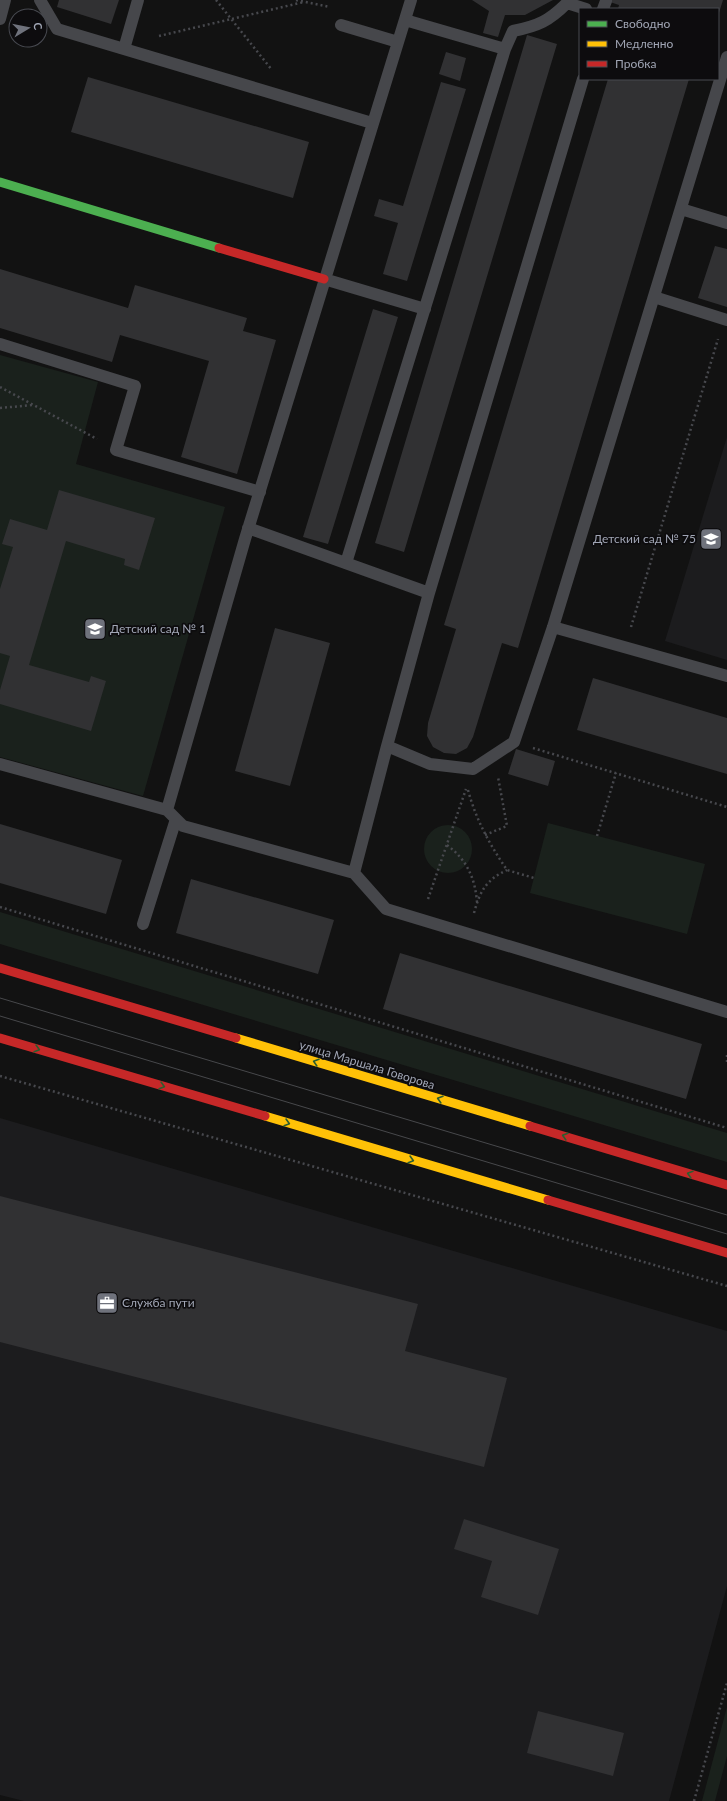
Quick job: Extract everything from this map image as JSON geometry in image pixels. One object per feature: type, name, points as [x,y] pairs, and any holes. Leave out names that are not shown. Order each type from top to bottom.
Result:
[{"type":"main road","points":[[0,182],[324,279]]},
{"type":"main road","name":"улица Маршала Говорова","points":[[0,968],[727,1185]]},
{"type":"main road","points":[[0,1038],[727,1253]]},
{"type":"lane","points":[[0,19],[5,0]]},
{"type":"lane","points":[[40,0],[57,29],[124,47],[372,123]]},
{"type":"lane","points":[[124,47],[138,0]]},
{"type":"lane","points":[[143,924],[248,528],[411,0]]},
{"type":"lane","points":[[346,563],[505,50],[513,31],[535,27],[552,18],[567,3],[583,8]]},
{"type":"lane","points":[[405,20],[505,50]]},
{"type":"lane","points":[[341,25],[398,42]]},
{"type":"lane","points":[[387,746],[430,764],[473,769],[514,742],[553,627],[727,57]]},
{"type":"lane","points":[[354,873],[428,593],[583,80]]},
{"type":"lane","points":[[681,209],[727,223]]},
{"type":"lane","points":[[324,279],[425,309]]},
{"type":"lane","points":[[654,297],[726,320]]},
{"type":"lane","points":[[0,344],[135,386],[116,450],[260,492]]},
{"type":"lane","points":[[248,528],[428,593]]},
{"type":"lane","points":[[553,627],[727,676]]},
{"type":"lane","points":[[0,764],[172,815],[183,826],[354,873],[386,909],[727,1012]]},
{"type":"path","points":[[216,0],[295,100]]},
{"type":"path","points":[[296,0],[317,3],[336,9],[341,25]]},
{"type":"path","points":[[124,47],[304,2]]},
{"type":"path","points":[[625,648],[726,320]]},
{"type":"path","points":[[0,387],[35,404],[116,450]]},
{"type":"path","points":[[0,408],[35,404]]},
{"type":"path","points":[[514,742],[727,807]]},
{"type":"path","points":[[485,835],[507,826],[493,755]]},
{"type":"path","points":[[597,836],[616,773]]},
{"type":"path","points":[[421,920],[467,785],[474,812],[485,835],[507,870],[534,878]]},
{"type":"path","points":[[447,845],[458,854],[470,869],[476,885],[477,903]]},
{"type":"path","points":[[467,934],[483,888],[494,877],[507,870]]},
{"type":"path","points":[[0,907],[727,1128]]},
{"type":"path","points":[[727,1056],[727,1064]]},
{"type":"path","points":[[0,1076],[727,1286]]},
{"type":"path","points":[[694,1801],[727,1683]]},
{"type":"shaded area","name":"Детский сад № 1","points":[[0,355],[98,382],[76,464],[225,507],[143,796],[0,757]]},
{"type":"shaded area","name":"Детский сад № 75","points":[[727,437],[727,660],[665,641]]},
{"type":"shaded area","points":[[548,823],[705,864],[687,934],[530,893]]},
{"type":"shaded area","points":[[448,825],[457,827],[465,832],[470,840],[472,849],[470,858],[465,866],[457,871],[448,873],[439,871],[431,866],[426,858],[424,849],[426,840],[431,832],[439,827]]},
{"type":"shaded area","points":[[0,912],[727,1133],[727,1162],[0,944]]},
{"type":"shaded area","points":[[0,1118],[727,1331],[727,1586],[669,1801],[24,1801],[0,1795]]},
{"type":"shaded area","points":[[727,1707],[727,1756],[715,1801],[702,1801]]},
{"type":"building","points":[[59,0],[119,0],[111,24],[57,7]]},
{"type":"building","points":[[472,0],[553,0],[525,15],[505,15],[498,37],[483,33],[489,11]]},
{"type":"building","points":[[604,0],[723,0],[719,13],[719,8],[618,8],[619,5]]},
{"type":"building","points":[[527,35],[557,44],[404,552],[375,543]]},
{"type":"building","points":[[446,52],[466,58],[460,81],[439,74]]},
{"type":"building","points":[[88,77],[309,142],[293,198],[71,132]]},
{"type":"building","points":[[608,80],[689,80],[518,648],[502,643],[473,737],[467,748],[456,754],[444,753],[433,747],[427,736],[428,723],[456,629],[444,625]]},
{"type":"building","points":[[441,82],[466,89],[407,281],[383,274],[398,223],[374,216],[379,199],[403,206]]},
{"type":"building","points":[[715,246],[727,249],[727,307],[698,298]]},
{"type":"building","points":[[0,269],[128,308],[135,285],[247,318],[243,331],[276,340],[237,474],[181,457],[209,361],[120,335],[112,362],[0,328]]},
{"type":"building","points":[[373,309],[398,317],[328,544],[303,537]]},
{"type":"building","points":[[59,490],[155,518],[139,570],[124,565],[125,559],[66,541],[29,665],[89,682],[91,676],[106,681],[91,731],[0,704],[0,690],[10,656],[0,653],[0,589],[13,547],[2,544],[10,519],[47,530]]},
{"type":"building","points":[[275,628],[330,643],[290,786],[235,771]]},
{"type":"building","points":[[593,678],[727,718],[727,774],[577,730]]},
{"type":"building","points":[[516,749],[555,761],[548,786],[508,774]]},
{"type":"building","points":[[0,824],[122,860],[106,914],[0,883]]},
{"type":"building","points":[[191,879],[334,920],[318,974],[176,933]]},
{"type":"building","points":[[400,953],[702,1044],[686,1099],[383,1009]]},
{"type":"building","points":[[0,1196],[418,1304],[405,1351],[507,1378],[484,1467],[0,1342]]},
{"type":"building","points":[[464,1519],[559,1549],[538,1615],[481,1597],[492,1561],[454,1549]]},
{"type":"building","points":[[538,1711],[624,1733],[613,1776],[527,1753]]},
{"type":"tram line","points":[[0,998],[727,1215]]},
{"type":"tram line","points":[[0,1016],[727,1234]]},
{"type":"traffic: fast","points":[[0,182],[219,248]]},
{"type":"traffic: slow","points":[[236,1038],[530,1126]]},
{"type":"traffic: slow","points":[[265,1116],[548,1200]]},
{"type":"traffic: jam","points":[[219,248],[324,279]]},
{"type":"traffic: jam","points":[[0,968],[236,1038]]},
{"type":"traffic: jam","points":[[0,1038],[265,1116]]},
{"type":"traffic: jam","points":[[530,1126],[727,1185]]},
{"type":"traffic: jam","points":[[548,1200],[727,1253]]},
{"type":"place","name":"Детский сад № 75","points":[[711,539]]},
{"type":"place","name":"Детский сад № 1","points":[[95,629]]},
{"type":"place","name":"Служба пути","points":[[107,1303]]}]
